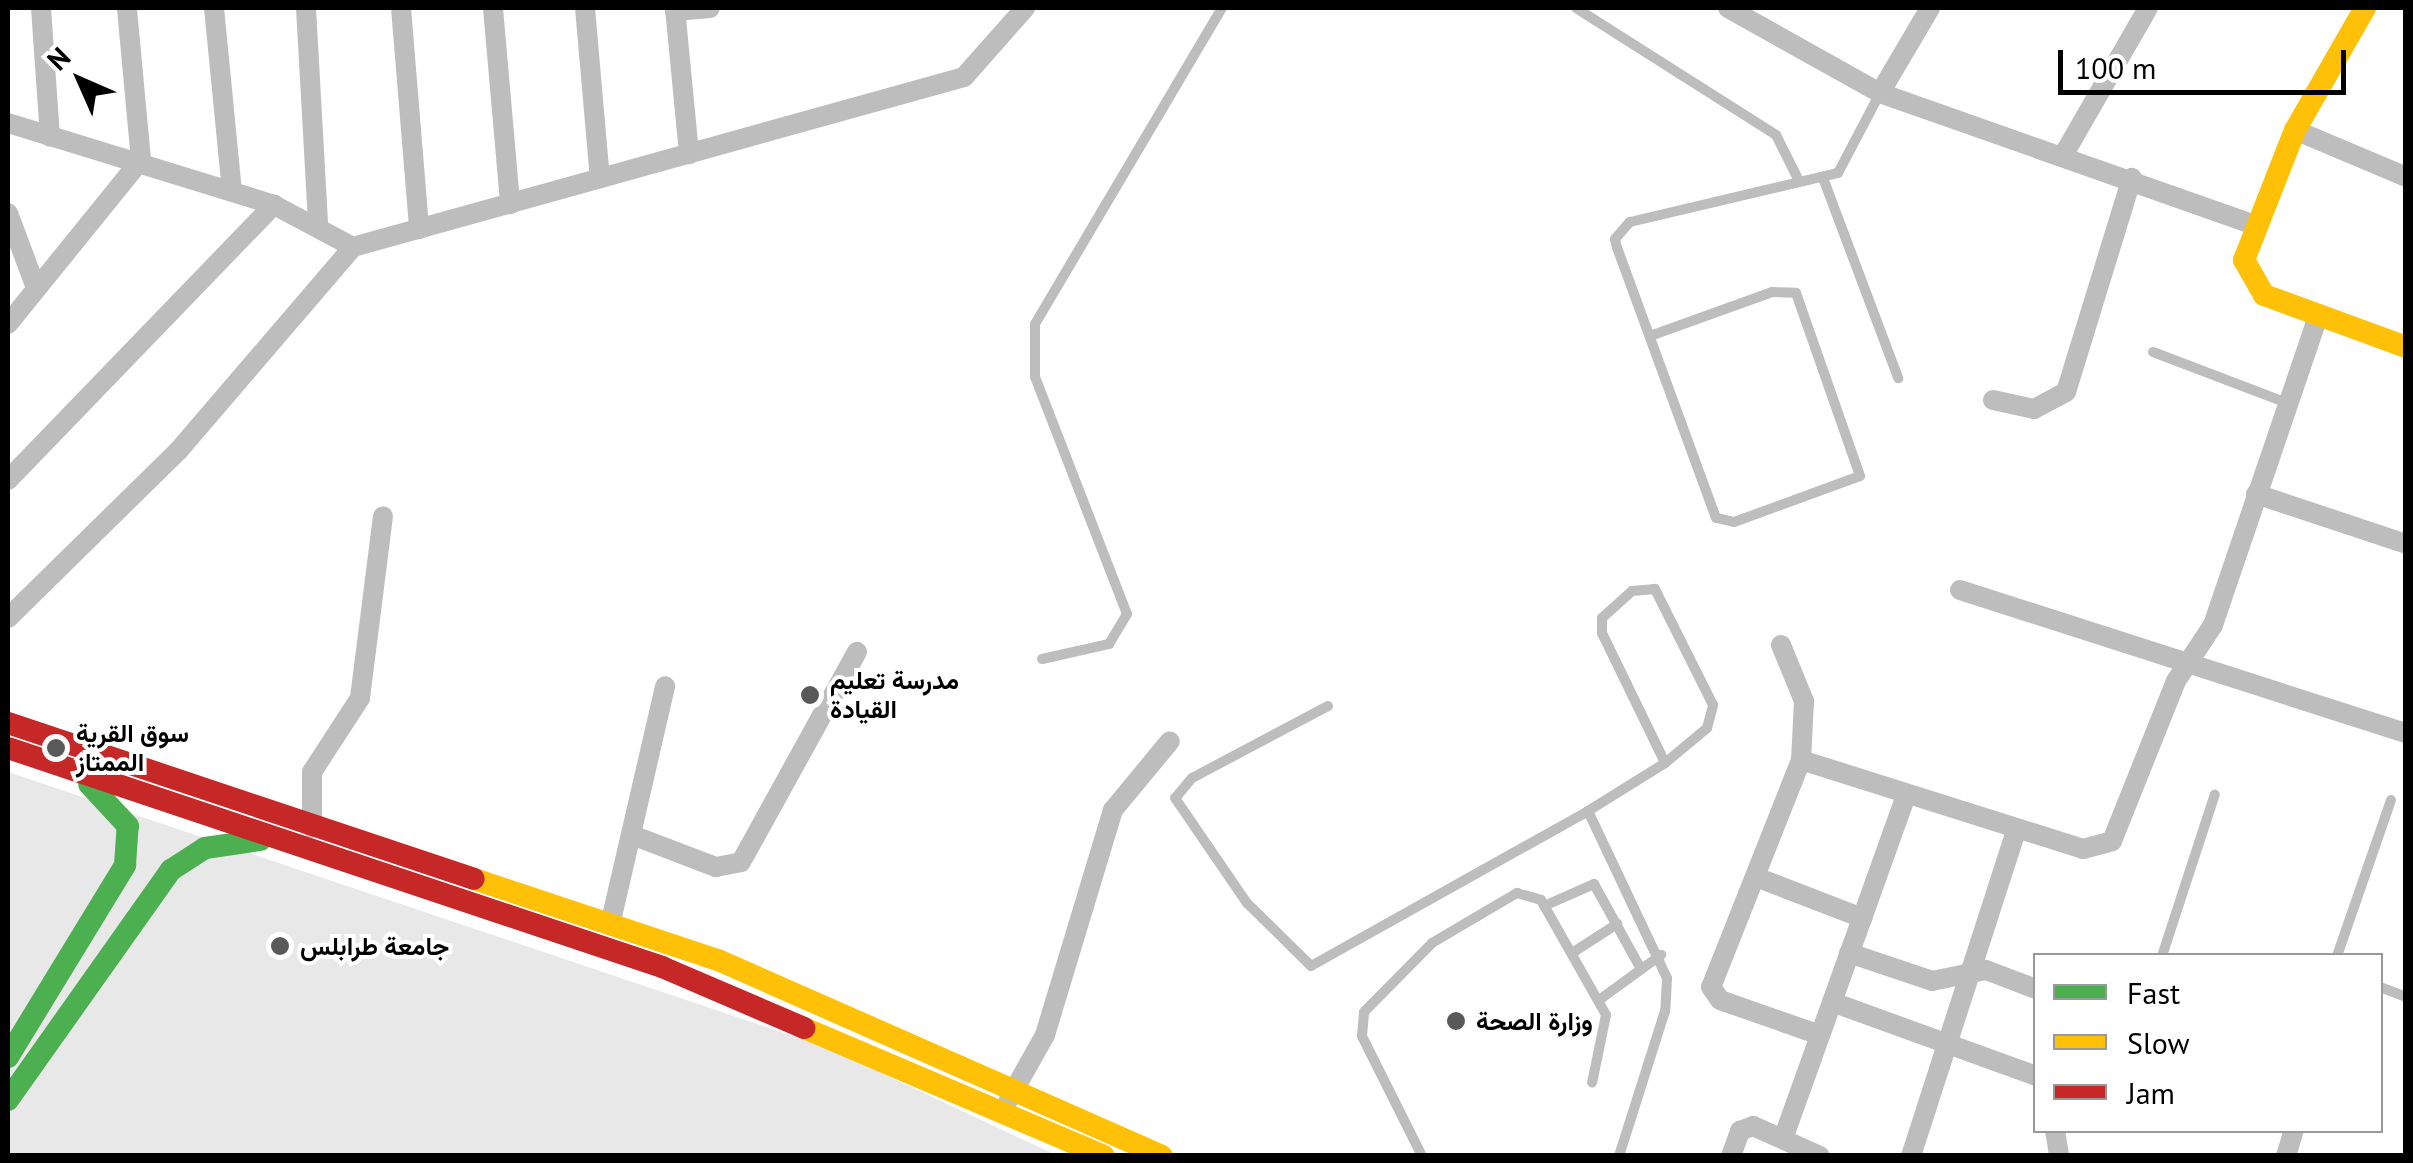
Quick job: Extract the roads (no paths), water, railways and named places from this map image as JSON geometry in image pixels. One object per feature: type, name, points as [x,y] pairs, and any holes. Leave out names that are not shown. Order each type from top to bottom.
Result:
[{"type":"street","points":[[41,8],[50,137]]},
{"type":"street","points":[[8,324],[140,160],[127,8]]},
{"type":"street","points":[[214,8],[232,191]]},
{"type":"street","points":[[306,8],[318,222]]},
{"type":"street","points":[[401,8],[419,229]]},
{"type":"street","points":[[493,8],[510,204]]},
{"type":"street","points":[[585,8],[600,178]]},
{"type":"street","points":[[689,154],[675,9],[710,8]]},
{"type":"street","points":[[8,618],[179,450],[353,247],[964,77],[1025,8]]},
{"type":"street","points":[[1728,8],[1880,93],[2064,154],[2253,224]]},
{"type":"street","points":[[1880,93],[1930,8]]},
{"type":"street","points":[[2064,154],[2148,8]]},
{"type":"street","points":[[2365,8],[2295,130],[2253,224],[2244,260],[2254,286],[2318,317],[2406,346]]},
{"type":"street","points":[[8,123],[140,160],[274,205],[318,222],[353,247]]},
{"type":"street","points":[[2295,130],[2406,177]]},
{"type":"street","points":[[1993,400],[2034,408],[2066,392],[2132,178]]},
{"type":"street","points":[[8,480],[274,205]]},
{"type":"street","points":[[8,213],[36,288]]},
{"type":"street","points":[[1801,760],[2083,849],[2112,842],[2190,661],[2213,626],[2318,317]]},
{"type":"street","points":[[2256,494],[2406,544]]},
{"type":"street","points":[[312,828],[312,772],[360,698],[382,516]]},
{"type":"street","points":[[1960,590],[2406,733]]},
{"type":"street","points":[[1781,645],[1804,701],[1801,760],[1712,993],[1820,1035]]},
{"type":"street","points":[[632,836],[716,867],[741,862],[857,652]]},
{"type":"street","points":[[610,925],[665,686]]},
{"type":"street","points":[[8,724],[790,988],[1162,1156]]},
{"type":"street","points":[[1003,1109],[1045,1035],[1113,810],[1170,741]]},
{"type":"street","points":[[8,748],[662,967],[1003,1109],[1104,1156]]},
{"type":"street","points":[[8,1057],[125,865],[128,826],[107,796],[63,767]]},
{"type":"street","points":[[1783,1139],[1906,794]]},
{"type":"street","points":[[1910,1156],[2016,830]]},
{"type":"street","points":[[8,1100],[84,989],[186,858],[230,842],[274,840]]},
{"type":"street","points":[[1756,878],[1862,918]]},
{"type":"street","points":[[92,922],[121,940]]},
{"type":"street","points":[[1850,952],[1940,982],[1994,971],[2033,988]]},
{"type":"street","points":[[62,973],[84,989]]},
{"type":"street","points":[[1832,1002],[2033,1075]]},
{"type":"street","points":[[1732,1156],[1746,1126],[1820,1156]]},
{"type":"lane","points":[[1042,659],[1109,644],[1127,614],[1035,377],[1035,324],[1222,8]]},
{"type":"lane","points":[[1576,8],[1776,136],[1799,181]]},
{"type":"lane","points":[[1650,336],[1772,292],[1796,294],[1860,476],[1721,522],[1650,336],[1616,232],[1799,181],[1823,178],[1844,168],[1880,93]]},
{"type":"lane","points":[[1823,178],[1898,378]]},
{"type":"lane","points":[[2154,352],[2287,403]]},
{"type":"lane","points":[[1328,706],[1192,778],[1175,798],[1246,903],[1302,962],[1321,967],[1588,811],[1665,763],[1707,728],[1713,705],[1655,589],[1632,592],[1602,618],[1602,634],[1665,763]]},
{"type":"lane","points":[[2163,953],[2215,794]]},
{"type":"lane","points":[[2339,953],[2391,800]]},
{"type":"lane","points":[[1588,811],[1661,955],[1665,1011],[1619,1156]]},
{"type":"lane","points":[[1544,906],[1590,882],[1641,969]]},
{"type":"lane","points":[[1422,1156],[1362,1036],[1364,1012],[1448,932],[1517,893],[1544,906],[1599,1000],[1608,1032],[1592,1084]]},
{"type":"lane","points":[[1572,953],[1617,924]]},
{"type":"lane","points":[[1599,1000],[1661,955]]},
{"type":"place","name":"مدرسة تعليم القيادة","points":[[810,695]]},
{"type":"place","name":"سوق القرية الممتاز","points":[[56,748]]},
{"type":"place","name":"جامعة طرابلس","points":[[280,946]]},
{"type":"place","name":"وزارة الصحة","points":[[1456,1021]]}]
